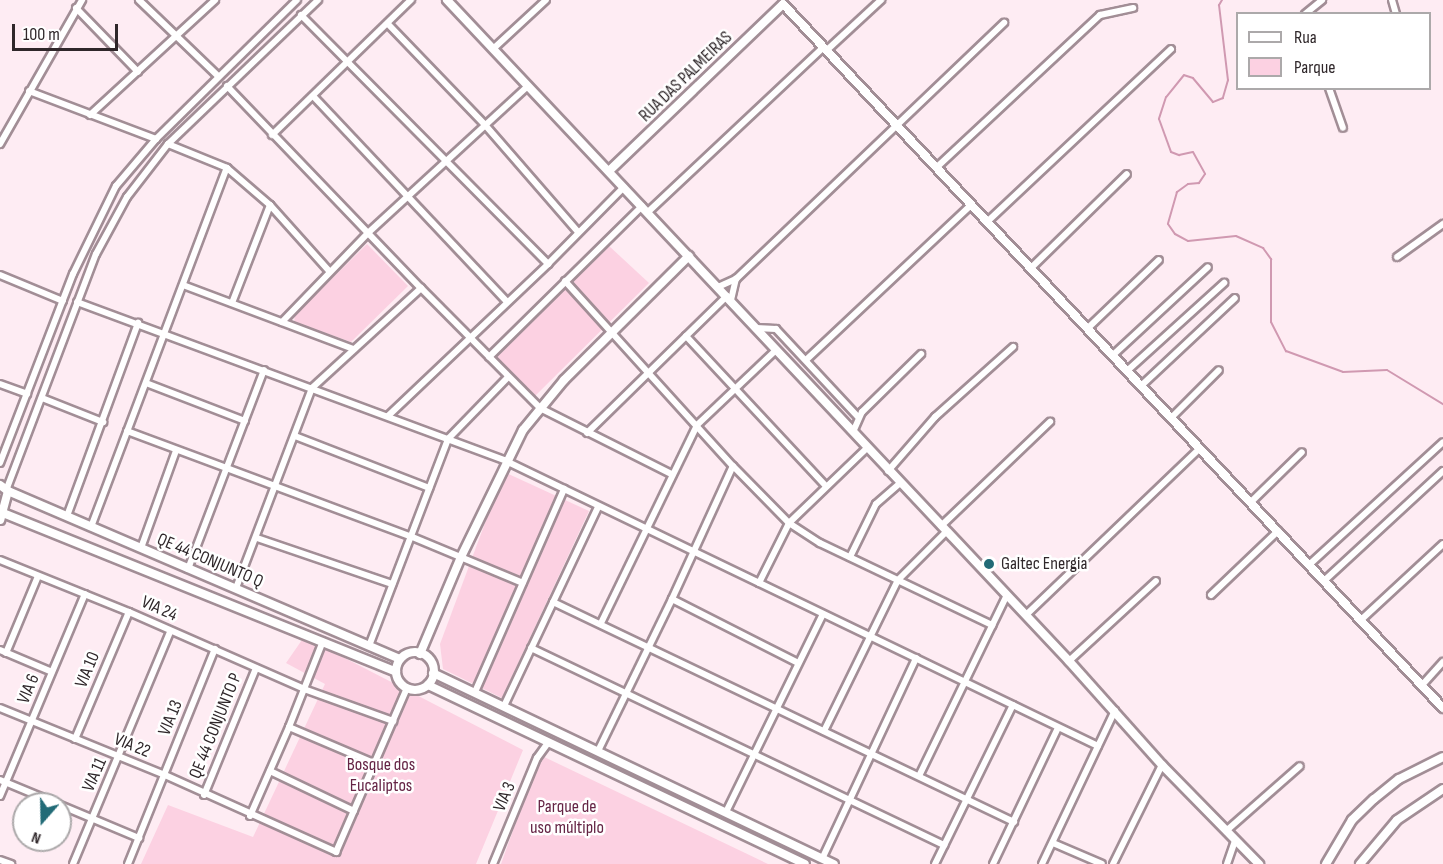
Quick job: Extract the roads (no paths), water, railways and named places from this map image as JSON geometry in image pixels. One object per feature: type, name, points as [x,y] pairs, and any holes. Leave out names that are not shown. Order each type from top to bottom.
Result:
[{"type":"main road","points":[[1326,864],[1352,820],[1374,799],[1399,779],[1443,757]]},
{"type":"main road","points":[[1360,864],[1397,820],[1443,789]]},
{"type":"street","points":[[0,144],[75,8],[82,0]]},
{"type":"street","points":[[139,0],[218,76]]},
{"type":"street","points":[[90,115],[176,38],[214,0]]},
{"type":"street","points":[[2,516],[5,488],[42,398],[77,302],[111,222],[136,183],[168,144],[318,0]]},
{"type":"street","points":[[272,135],[411,0]]},
{"type":"street","points":[[447,0],[729,298],[888,471],[1070,661],[1162,765],[1259,864]]},
{"type":"street","points":[[493,49],[546,0]]},
{"type":"street","points":[[489,357],[565,281],[881,0]]},
{"type":"street","points":[[1307,12],[1322,0]]},
{"type":"street","points":[[0,463],[73,274],[109,197],[125,174],[156,139],[292,2]]},
{"type":"street","points":[[781,2],[1423,684],[1443,708]]},
{"type":"street","name":"RUA DAS PALMEIRAS","points":[[609,171],[781,2]]},
{"type":"street","points":[[75,8],[138,72]]},
{"type":"street","points":[[937,167],[1100,15],[1133,8]]},
{"type":"street","points":[[301,15],[548,264]]},
{"type":"street","points":[[718,287],[736,279],[1004,23]]},
{"type":"street","points":[[388,24],[486,126],[578,232]]},
{"type":"street","points":[[265,31],[275,36],[273,42]]},
{"type":"street","points":[[988,221],[1171,49]]},
{"type":"street","points":[[227,86],[272,135],[540,408],[671,474]]},
{"type":"street","points":[[282,321],[368,233],[408,199],[528,86]]},
{"type":"street","points":[[1330,90],[1343,128]]},
{"type":"street","points":[[29,91],[156,139]]},
{"type":"street","points":[[313,96],[506,301]]},
{"type":"street","points":[[168,144],[227,168],[270,205],[329,271]]},
{"type":"street","points":[[91,527],[227,168]]},
{"type":"street","points":[[1031,268],[1127,174]]},
{"type":"street","points":[[388,416],[471,338],[506,301],[548,264],[624,187]]},
{"type":"street","points":[[232,303],[270,205]]},
{"type":"street","points":[[806,360],[971,205]]},
{"type":"street","points":[[1397,257],[1443,224]]},
{"type":"street","points":[[420,654],[461,557],[523,430],[540,408],[612,331],[689,256]]},
{"type":"street","points":[[1088,328],[1159,260]]},
{"type":"street","points":[[1113,355],[1208,267]]},
{"type":"street","points":[[73,274],[81,279],[87,278]]},
{"type":"street","points":[[0,275],[63,301]]},
{"type":"street","points":[[587,433],[647,372],[729,298],[736,279]]},
{"type":"street","points":[[565,281],[733,466],[789,523],[820,543],[992,626]]},
{"type":"street","points":[[1128,370],[1224,284]]},
{"type":"street","points":[[183,285],[353,350]]},
{"type":"street","points":[[236,588],[277,486],[312,388],[421,288]]},
{"type":"street","points":[[1142,385],[1235,298]]},
{"type":"street","points":[[77,302],[506,461],[1098,746]]},
{"type":"street","points":[[68,516],[138,323]]},
{"type":"street","points":[[756,328],[776,329],[858,417]]},
{"type":"street","points":[[686,336],[825,485]]},
{"type":"street","points":[[888,471],[935,417],[1013,347]]},
{"type":"street","points":[[601,623],[671,474],[697,425],[776,350]]},
{"type":"street","points":[[853,432],[858,417],[921,354]]},
{"type":"street","points":[[188,568],[264,370]]},
{"type":"street","points":[[1172,417],[1219,370]]},
{"type":"street","points":[[369,645],[448,439],[508,377]]},
{"type":"street","points":[[146,383],[245,421]]},
{"type":"street","points":[[0,384],[27,394]]},
{"type":"street","points":[[42,398],[103,422]]},
{"type":"street","points":[[824,731],[898,580],[944,529],[1050,422]]},
{"type":"street","points":[[127,431],[410,536],[523,583]]},
{"type":"street","points":[[295,436],[429,488]]},
{"type":"street","points":[[1310,564],[1443,442]]},
{"type":"street","points":[[759,583],[789,523],[825,485],[867,448]]},
{"type":"street","points":[[141,548],[177,451]]},
{"type":"street","points":[[1026,615],[1196,452]]},
{"type":"street","points":[[1251,502],[1302,452]]},
{"type":"street","points":[[598,751],[672,599],[733,466]]},
{"type":"street","points":[[1325,580],[1443,471]]},
{"type":"street","points":[[850,557],[876,504],[900,483]]},
{"type":"street","name":"QE 44 CONJUNTO Q","points":[[5,488],[400,659]]},
{"type":"street","points":[[475,692],[564,489]]},
{"type":"street","points":[[504,706],[598,507]]},
{"type":"street","name":"QE 44 CONJUNTO Q","points":[[2,516],[396,672]]},
{"type":"street","points":[[1211,595],[1278,531]]},
{"type":"street","points":[[256,538],[392,584]]},
{"type":"street","points":[[1362,619],[1443,544]]},
{"type":"street","name":"VIA 24","points":[[0,560],[129,612],[170,632],[304,688],[393,721]]},
{"type":"street","points":[[38,576],[3,651],[52,672]]},
{"type":"street","points":[[1070,661],[1156,581]]},
{"type":"street","name":"VIA 6","points":[[0,796],[3,781],[32,721],[85,594]]},
{"type":"street","points":[[919,776],[1007,595]]},
{"type":"street","points":[[672,599],[798,663]]},
{"type":"street","points":[[553,602],[1014,822]]},
{"type":"street","name":"VIA 10","points":[[75,739],[129,612]]},
{"type":"street","points":[[726,812],[823,614]]},
{"type":"street","name":"VIA 11","points":[[73,864],[120,757],[170,632]]},
{"type":"street","points":[[250,816],[289,727],[322,641]]},
{"type":"street","points":[[531,648],[944,845]]},
{"type":"street","name":"VIA 13","points":[[128,864],[215,649]]},
{"type":"street","points":[[409,654],[420,654],[429,660],[433,673],[428,685],[418,690],[407,688],[400,682],[396,672],[400,659],[409,654]]},
{"type":"street","points":[[822,859],[916,658]]},
{"type":"street","points":[[1423,684],[1443,662]]},
{"type":"street","name":"QE 44 CONJUNTO P","points":[[204,795],[256,668]]},
{"type":"street","points":[[433,673],[834,864]]},
{"type":"street","points":[[428,685],[805,864]]},
{"type":"street","points":[[270,771],[354,811],[407,688]]},
{"type":"street","points":[[935,864],[1013,705]]},
{"type":"street","name":"VIA 22","points":[[0,708],[165,775],[250,816],[336,852],[354,811]]},
{"type":"street","points":[[1042,864],[1115,710]]},
{"type":"street","points":[[289,727],[374,763]]},
{"type":"street","points":[[993,864],[1058,728]]},
{"type":"street","name":"VIA 3","points":[[493,864],[537,758],[548,743]]},
{"type":"street","points":[[1113,864],[1162,765]]},
{"type":"street","points":[[1226,831],[1300,766]]},
{"type":"street","points":[[648,789],[654,778]]},
{"type":"street","points":[[3,781],[29,792]]},
{"type":"street","points":[[657,793],[662,783]]},
{"type":"street","points":[[72,810],[139,838]]},
{"type":"street","points":[[1227,864],[1236,841]]},
{"type":"street","points":[[1053,843],[1102,864]]},
{"type":"street","points":[[0,860],[11,864]]},
{"type":"waterway","points":[[1222,0],[1219,5],[1228,80],[1223,98],[1213,102],[1193,78],[1184,75],[1166,97],[1159,119],[1171,152],[1179,155],[1193,152],[1205,174],[1199,183],[1188,184],[1177,192],[1168,224],[1175,234],[1188,241],[1236,236],[1263,248],[1271,259],[1271,322],[1286,351],[1343,372],[1387,370],[1443,404]]},
{"type":"place","name":"Galtec Energia","points":[[989,564]]},
{"type":"park label","name":"Bosque dos Eucaliptos","points":[[381,776]]},
{"type":"park label","name":"Parque de uso múltiplo","points":[[567,818]]}]
